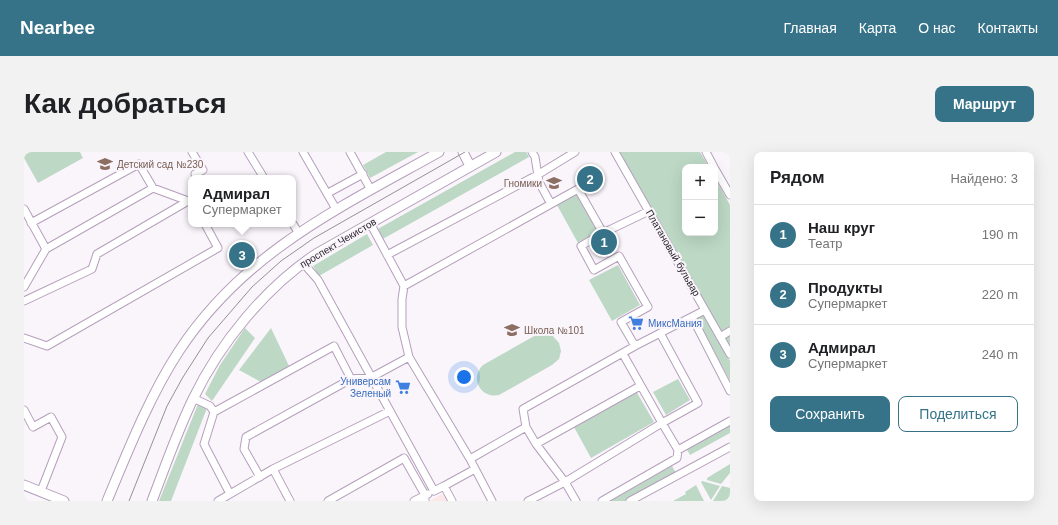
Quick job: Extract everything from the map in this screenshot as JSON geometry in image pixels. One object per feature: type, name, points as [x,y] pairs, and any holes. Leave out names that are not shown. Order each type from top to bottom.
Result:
[{"type":"main road","points":[[107,499],[159,386],[179,351],[209,311],[238,280],[298,232],[336,209],[439,152]]},
{"type":"main road","points":[[463,152],[470,166]]},
{"type":"main road","name":"проспект Чекистов","points":[[152,501],[193,398],[214,363],[244,320],[277,285],[303,263],[370,223],[496,152]]},
{"type":"main road","points":[[24,485],[64,501]]},
{"type":"street","points":[[192,152],[202,170],[196,175]]},
{"type":"street","points":[[248,152],[262,175]]},
{"type":"street","points":[[303,152],[336,209]]},
{"type":"street","points":[[350,152],[371,190]]},
{"type":"street","points":[[532,152],[539,174],[539,182],[551,204]]},
{"type":"street","points":[[387,255],[539,174],[575,152]]},
{"type":"street","name":"Платановый бульвар","points":[[615,152],[730,354]]},
{"type":"street","points":[[706,152],[713,164]]},
{"type":"street","points":[[31,223],[139,164],[153,188],[188,201]]},
{"type":"street","points":[[718,173],[730,195]]},
{"type":"street","points":[[328,193],[363,174]]},
{"type":"street","points":[[24,286],[46,249],[153,188]]},
{"type":"street","points":[[404,286],[578,189],[604,233]]},
{"type":"street","points":[[24,302],[92,269],[97,254],[188,203]]},
{"type":"street","points":[[24,209],[46,249]]},
{"type":"street","points":[[635,346],[621,322],[648,307],[619,256],[594,270],[581,246],[649,211]]},
{"type":"street","points":[[370,223],[404,286],[402,299],[402,327],[409,357],[470,459],[492,501]]},
{"type":"street","points":[[24,338],[48,346],[218,248],[207,227]]},
{"type":"street","points":[[295,227],[298,232]]},
{"type":"street","points":[[303,263],[318,280],[434,491]]},
{"type":"street","points":[[576,501],[565,482],[536,444],[526,427],[523,409],[635,346],[705,310]]},
{"type":"street","points":[[692,316],[730,391]]},
{"type":"street","points":[[720,337],[730,331]]},
{"type":"street","points":[[528,501],[565,482],[698,403],[660,333]]},
{"type":"street","points":[[230,494],[204,444],[214,412],[334,346],[351,378]]},
{"type":"street","points":[[623,354],[678,450],[676,464],[680,471],[684,472]]},
{"type":"street","points":[[260,477],[244,449],[246,437],[351,378],[372,377],[409,357]]},
{"type":"street","points":[[536,444],[640,386]]},
{"type":"street","points":[[193,398],[210,406],[214,412]]},
{"type":"street","points":[[24,410],[33,427],[51,417],[62,437],[41,492]]},
{"type":"street","points":[[218,501],[273,470],[390,411]]},
{"type":"street","points":[[678,450],[730,421]]},
{"type":"street","points":[[470,459],[526,427]]},
{"type":"street","points":[[630,501],[730,447]]},
{"type":"street","points":[[328,501],[404,458],[425,498]]},
{"type":"street","points":[[602,501],[677,458]]},
{"type":"street","points":[[414,501],[425,498],[434,491],[475,469]]},
{"type":"street","points":[[273,470],[290,501]]},
{"type":"street","points":[[444,486],[452,501]]},
{"type":"shaded area","points":[[442,494],[447,501],[430,501]]},
{"type":"green space","points":[[24,152],[80,152],[83,158],[38,183],[24,158]]},
{"type":"green space","points":[[386,152],[418,152],[370,178],[363,165]]},
{"type":"green space","points":[[515,152],[526,152],[529,157],[381,240],[376,230]]},
{"type":"green space","points":[[619,152],[700,152],[707,164],[682,164],[682,236],[718,236],[718,183],[730,205],[730,347]]},
{"type":"green space","points":[[576,194],[598,232],[578,243],[557,205]]},
{"type":"green space","points":[[367,234],[373,245],[319,276],[313,266]]},
{"type":"green space","points":[[618,265],[640,305],[612,321],[589,280]]},
{"type":"green space","points":[[704,314],[730,361],[730,381],[695,315]]},
{"type":"green space","points":[[245,328],[255,338],[212,401],[205,394],[220,365]]},
{"type":"green space","points":[[271,328],[290,368],[263,383],[239,370]]},
{"type":"green space","points":[[544,333],[552,335],[559,343],[561,351],[559,359],[552,365],[499,395],[487,394],[482,391],[477,381],[477,376],[483,365],[536,335]]},
{"type":"green space","points":[[678,379],[690,400],[666,415],[653,392]]},
{"type":"green space","points":[[636,391],[654,422],[591,458],[574,427]]},
{"type":"green space","points":[[198,404],[207,408],[171,501],[159,501]]},
{"type":"green space","points":[[730,424],[730,433],[690,455],[686,448]]},
{"type":"green space","points":[[730,464],[730,473],[721,484],[707,480],[707,478]]},
{"type":"green space","points":[[672,466],[676,473],[626,501],[610,501]]},
{"type":"green space","points":[[701,482],[720,486],[711,500]]},
{"type":"green space","points":[[696,485],[704,501],[673,501],[686,494],[685,492]]},
{"type":"green space","points":[[722,486],[730,488],[730,501],[713,501]]},
{"type":"tram line","points":[[129,501],[167,406],[183,377],[208,338],[252,287],[281,261],[314,238],[465,152]]},
{"type":"place","name":"Детский сад №230","points":[[105,164]]},
{"type":"place","name":"Продукты","points":[[590,179]]},
{"type":"place","name":"Гномики","points":[[554,183]]},
{"type":"place","name":"Наш круг","points":[[604,242]]},
{"type":"place","name":"Адмирал","points":[[242,255]]},
{"type":"place","name":"МиксМания","points":[[636,323]]},
{"type":"place","name":"Школа №101","points":[[512,330]]},
{"type":"place","name":"Универсам Зеленый","points":[[403,387]]}]
